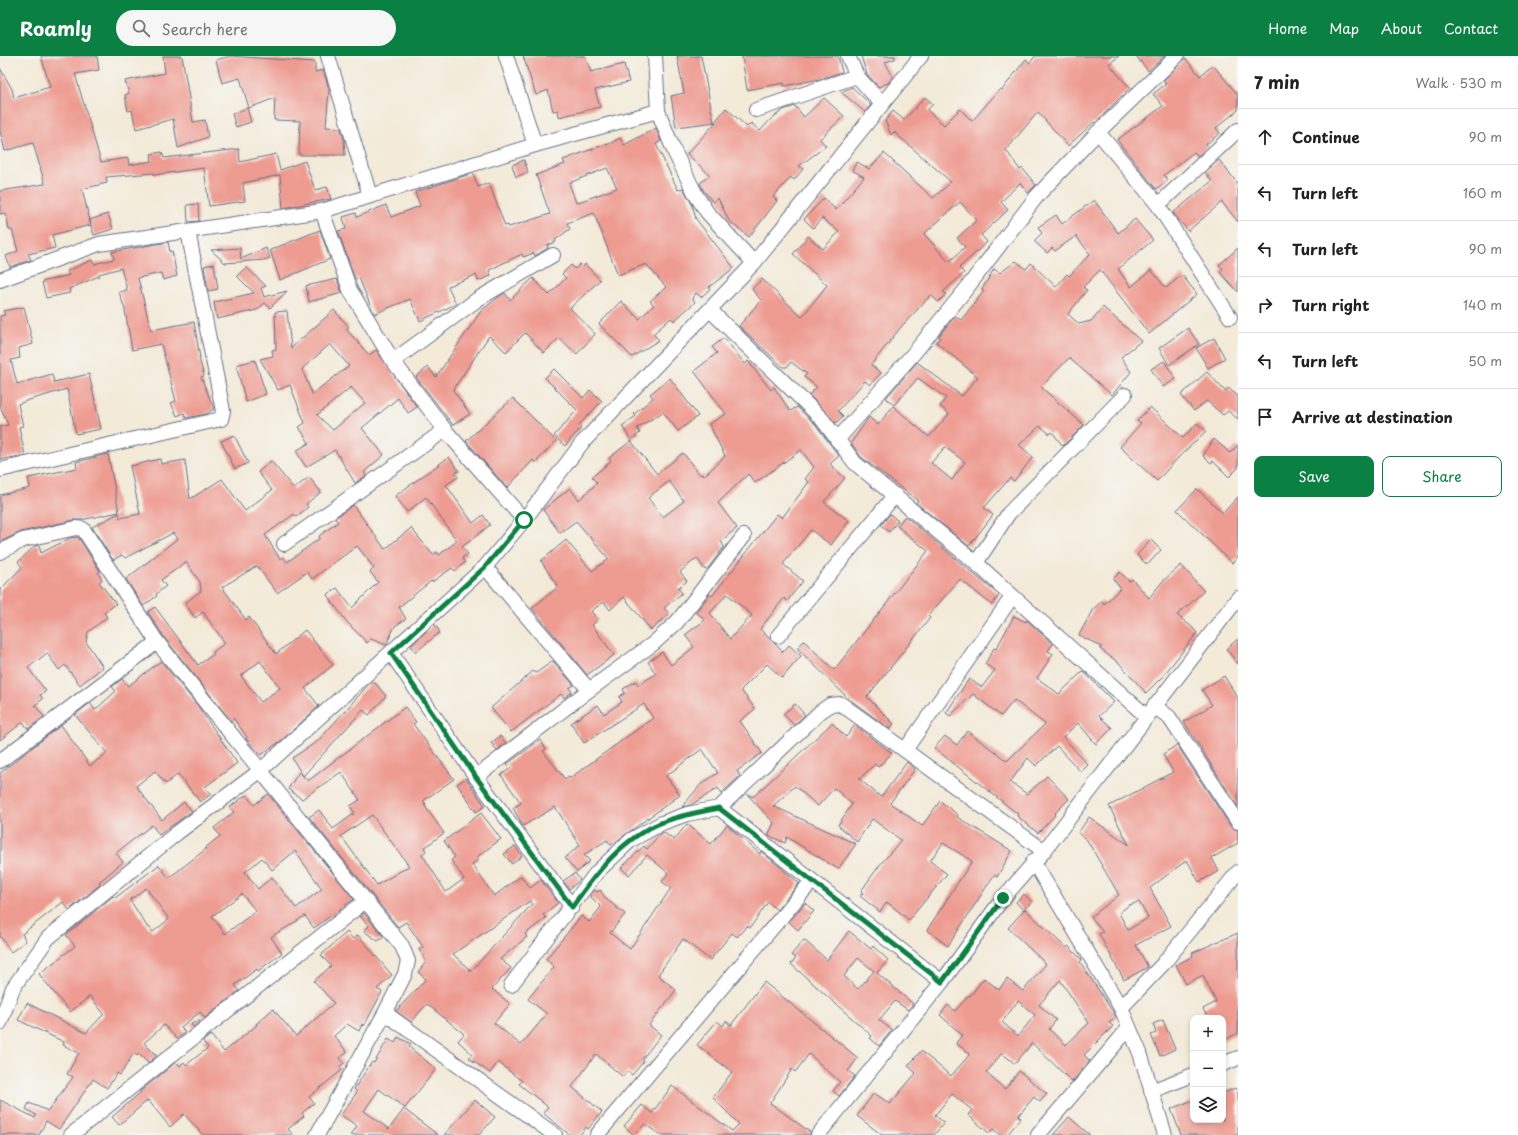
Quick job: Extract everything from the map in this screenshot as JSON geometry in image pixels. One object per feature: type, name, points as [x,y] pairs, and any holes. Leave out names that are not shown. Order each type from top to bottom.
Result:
[{"type":"street","points":[[328,56],[370,196]]},
{"type":"street","points":[[506,56],[535,145]]},
{"type":"street","points":[[654,56],[658,111],[674,151],[696,195],[707,212],[754,263]]},
{"type":"street","points":[[848,56],[857,76],[882,104]]},
{"type":"street","points":[[0,1023],[13,988],[48,938],[177,833],[260,771],[485,567],[524,520],[582,443],[754,263],[814,191],[921,56]]},
{"type":"street","points":[[837,440],[914,353],[967,288],[1037,196],[1098,132],[1177,56]]},
{"type":"street","points":[[756,110],[857,76]]},
{"type":"street","points":[[0,280],[99,244],[322,211],[535,145],[658,111]]},
{"type":"street","points":[[1158,205],[1238,130]]},
{"type":"street","points":[[1098,132],[1158,205],[1230,317]]},
{"type":"street","points":[[322,211],[350,290],[393,361],[444,430],[524,520]]},
{"type":"street","points":[[0,470],[221,419],[223,411],[188,231]]},
{"type":"street","points":[[393,361],[478,299],[553,255]]},
{"type":"street","points":[[710,310],[822,419],[855,463],[976,563],[1012,597],[1150,711],[1169,717],[1238,822]]},
{"type":"street","points":[[976,563],[1009,513],[1126,395]]},
{"type":"street","points":[[284,544],[444,430]]},
{"type":"street","points":[[778,636],[895,495]]},
{"type":"street","points":[[0,552],[23,540],[76,528],[83,529],[157,642],[364,902],[402,946],[408,961],[405,974],[319,1134]]},
{"type":"street","points":[[476,777],[589,690],[654,643],[677,622],[744,536]]},
{"type":"street","points":[[485,567],[589,690]]},
{"type":"street","points":[[905,750],[1012,597]]},
{"type":"street","points":[[818,1135],[942,982],[1003,898],[1033,861],[1044,851],[1238,598]]},
{"type":"street","points":[[0,761],[157,642]]},
{"type":"street","points":[[391,653],[476,777],[572,907]]},
{"type":"street","points":[[511,985],[572,907],[597,872],[631,840],[662,822],[687,814],[719,808],[820,712],[830,705],[841,704],[1044,851]]},
{"type":"street","points":[[719,808],[942,982]]},
{"type":"street","points":[[1033,861],[1121,1008],[1140,1053],[1166,1135]]},
{"type":"street","points":[[1121,1008],[1163,964],[1238,872]]},
{"type":"street","points":[[597,1135],[812,881]]},
{"type":"street","points":[[70,1135],[364,902]]},
{"type":"street","points":[[385,1013],[555,1135]]},
{"type":"street","points":[[1038,1135],[1129,1028]]},
{"type":"street","points":[[1226,1063],[1238,1058]]},
{"type":"street","points":[[1151,1091],[1190,1076]]},
{"type":"building","points":[[41,56],[97,56],[99,70],[75,74],[101,162],[128,158],[129,165],[152,161],[151,154],[162,152],[164,158],[239,149],[240,162],[276,154],[280,170],[305,161],[315,190],[327,187],[331,199],[283,208],[280,175],[243,183],[245,201],[209,206],[204,168],[154,175],[154,173],[106,177],[107,183],[82,189],[91,225],[52,235],[55,248],[28,254],[31,260],[10,267],[6,256],[18,251],[12,230],[9,230],[6,213],[0,214],[0,191],[45,184],[33,143],[5,151],[0,131],[0,68],[12,89],[14,98],[50,87]]},
{"type":"building","points":[[163,56],[182,56],[193,122],[205,120],[208,137],[178,148],[173,119],[136,129],[132,110],[128,111],[125,95],[129,93],[125,81],[165,73]]},
{"type":"building","points":[[230,56],[315,62],[315,72],[323,70],[329,89],[326,127],[341,128],[344,140],[345,155],[299,155],[300,121],[274,120],[275,98],[249,108],[240,78],[222,83],[216,60]]},
{"type":"building","points":[[523,56],[585,56],[591,72],[624,64],[629,82],[595,90],[600,107],[559,117],[558,110],[553,111],[548,90],[536,95]]},
{"type":"building","points":[[677,56],[701,56],[714,122],[676,127],[671,96],[684,93]]},
{"type":"building","points":[[742,56],[838,56],[842,72],[820,79],[784,86],[784,83],[747,90]]},
{"type":"building","points":[[861,56],[895,56],[895,59],[885,62],[893,77],[888,83],[879,87],[867,75]]},
{"type":"building","points":[[1035,56],[1119,56],[1109,64],[1130,88],[1095,123],[1094,122],[1068,146],[1038,112],[1006,150],[1020,170],[1022,168],[1036,185],[1028,193],[1020,183],[1001,202],[1008,210],[981,235],[987,242],[959,268],[964,273],[943,292],[946,294],[938,302],[931,295],[901,327],[871,365],[881,373],[870,385],[865,381],[838,411],[843,416],[836,423],[809,395],[817,387],[804,377],[807,374],[791,362],[787,367],[783,367],[739,326],[761,300],[752,289],[762,279],[802,317],[827,285],[793,254],[808,236],[823,249],[839,232],[822,218],[813,228],[804,219],[824,198],[836,210],[864,177],[852,170],[857,162],[869,169],[884,153],[933,198],[951,182],[894,132],[891,135],[885,121],[893,111],[904,120],[925,97],[933,104],[927,110],[944,125],[960,109],[972,121],[1000,89],[1002,90],[1026,59],[1030,63]],"holes":[[[960,202],[977,220],[957,238],[965,247],[949,262],[924,234]]]},
{"type":"building","points":[[1136,56],[1165,56],[1148,71]]},
{"type":"building","points":[[1185,58],[1200,76],[1213,65],[1238,95],[1238,110],[1216,128],[1220,133],[1206,144],[1208,147],[1198,156],[1194,152],[1164,175],[1168,180],[1156,189],[1117,140],[1163,106],[1153,94],[1166,84],[1163,81]]},
{"type":"building","points":[[852,87],[871,105],[865,112],[841,92]]},
{"type":"building","points":[[824,98],[844,116],[820,139],[826,146],[799,166],[803,169],[794,180],[791,177],[773,197],[777,201],[749,237],[729,221],[718,198],[713,202],[703,190],[700,183],[710,175],[687,154],[726,108],[747,127],[751,123],[760,131],[771,119],[783,110],[795,106],[804,117]]},
{"type":"building","points":[[247,108],[251,122],[236,127],[232,114]]},
{"type":"building","points":[[656,128],[661,141],[656,144],[678,190],[683,188],[692,204],[696,219],[734,268],[709,287],[710,289],[701,297],[696,293],[692,298],[695,302],[674,321],[671,318],[653,334],[659,340],[632,357],[599,324],[621,301],[639,319],[654,305],[650,301],[666,287],[646,264],[618,275],[594,213],[567,223],[570,229],[555,240],[556,242],[547,245],[548,248],[535,256],[534,253],[523,257],[522,254],[489,270],[491,276],[478,281],[476,275],[448,286],[456,304],[420,321],[410,299],[374,314],[359,278],[355,279],[338,231],[346,229],[343,217],[356,213],[357,217],[386,205],[391,217],[420,206],[415,192],[473,173],[478,187],[489,183],[505,226],[508,225],[509,227],[550,214],[536,175],[565,164],[563,160],[606,144],[607,145],[620,138],[624,145]],"holes":[[[607,168],[617,188],[576,203],[569,183]]]},
{"type":"building","points":[[524,160],[528,172],[516,177],[512,165]]},
{"type":"building","points":[[1219,160],[1238,184],[1238,222],[1222,202],[1188,231],[1173,213],[1212,181],[1205,172]]},
{"type":"building","points":[[1094,200],[1118,233],[1135,219],[1153,240],[1118,269],[1131,287],[1151,270],[1166,288],[1182,275],[1197,294],[1149,334],[1100,270],[1083,287],[1087,290],[1068,314],[1079,324],[1091,321],[1103,307],[1141,341],[1121,357],[1131,372],[1112,395],[1069,358],[1041,387],[1084,425],[1063,446],[1052,432],[1050,434],[1040,426],[1019,445],[1033,457],[1014,481],[1010,478],[984,508],[993,515],[969,546],[916,503],[918,501],[861,457],[851,443],[869,417],[878,425],[893,406],[929,437],[949,414],[940,406],[946,398],[918,378],[894,405],[886,398],[917,362],[962,396],[978,377],[936,342],[940,338],[939,336],[955,316],[961,320],[984,291],[982,289],[994,269],[1000,273],[1016,261],[1026,269],[1031,263],[1056,287],[1067,274],[1069,276],[1090,254],[1076,236],[1055,251],[1052,248],[1047,253],[1034,241],[1042,233],[1038,227],[1056,215],[1062,224]],"holes":[[[945,447],[965,462],[952,480],[931,463]]]},
{"type":"building","points":[[198,204],[199,221],[188,222],[187,205]]},
{"type":"building","points":[[108,214],[113,229],[94,235],[89,220]]},
{"type":"building","points":[[320,230],[330,259],[280,280],[270,250]]},
{"type":"building","points":[[168,242],[170,252],[172,251],[177,276],[163,280],[161,273],[138,278],[151,330],[194,322],[199,358],[204,376],[201,377],[214,409],[206,414],[186,418],[184,413],[177,416],[171,403],[176,401],[161,344],[132,350],[125,310],[119,292],[127,290],[121,268],[99,274],[99,276],[69,289],[70,293],[46,298],[42,282],[69,275],[67,271],[92,260],[94,264],[114,259],[112,252]]},
{"type":"building","points":[[240,248],[241,259],[266,248],[270,258],[264,260],[225,263],[211,250]]},
{"type":"building","points":[[1238,248],[1238,292],[1220,272],[1223,269],[1219,265]]},
{"type":"building","points":[[214,264],[218,289],[208,291],[204,266]]},
{"type":"building","points":[[580,264],[583,267],[585,264],[600,280],[570,308],[595,334],[577,354],[559,338],[544,353],[525,333],[506,352],[489,336],[453,390],[470,414],[453,425],[416,377],[428,367],[436,377],[481,311],[501,295],[505,293],[510,300],[533,278],[549,295],[566,278],[562,274],[571,265],[575,269]]},
{"type":"building","points":[[246,267],[266,286],[261,288],[264,297],[287,291],[270,308],[265,303],[257,310],[217,319],[214,302],[254,293],[237,276]]},
{"type":"building","points":[[337,279],[342,293],[309,302],[306,286]]},
{"type":"building","points":[[24,307],[33,344],[19,348],[20,358],[11,360],[17,384],[52,374],[54,382],[89,374],[101,429],[76,434],[67,389],[29,400],[18,404],[23,426],[19,427],[25,455],[0,460],[0,427],[8,425],[0,406],[0,316],[5,315],[3,311]]},
{"type":"building","points":[[334,310],[349,327],[346,329],[369,355],[376,350],[417,407],[408,413],[398,398],[362,428],[384,455],[364,472],[366,476],[355,483],[335,450],[306,467],[296,451],[309,443],[299,427],[305,423],[290,385],[278,390],[260,359],[273,356],[272,350],[276,349],[275,312],[287,311],[291,348]],"holes":[[[330,344],[349,366],[312,394],[302,369]],[[351,387],[365,403],[333,430],[317,415]]]},
{"type":"building","points":[[1188,328],[1199,344],[1169,365],[1159,348]]},
{"type":"building","points":[[724,338],[745,364],[748,361],[771,390],[774,387],[790,411],[797,407],[816,425],[839,456],[830,464],[845,478],[824,502],[849,521],[831,545],[811,530],[783,564],[803,581],[787,601],[784,598],[760,629],[783,652],[789,645],[801,656],[782,678],[767,664],[741,690],[755,709],[740,721],[762,753],[737,771],[740,776],[722,793],[718,788],[691,805],[682,807],[701,784],[718,773],[702,749],[666,776],[680,795],[611,845],[607,840],[584,855],[590,861],[577,872],[565,858],[580,845],[555,807],[523,826],[513,808],[521,803],[501,775],[511,768],[507,764],[540,740],[546,749],[543,751],[565,779],[569,776],[570,778],[653,718],[644,704],[584,743],[571,723],[598,705],[604,714],[622,702],[619,697],[625,693],[623,689],[636,681],[638,685],[656,674],[648,662],[662,652],[671,665],[694,647],[685,635],[705,620],[696,612],[710,594],[712,596],[777,514],[782,518],[809,482],[805,479],[814,467],[801,450],[755,483],[748,474],[718,503],[737,528],[721,541],[724,547],[709,567],[705,570],[697,558],[680,572],[687,581],[678,588],[682,593],[664,608],[669,614],[651,630],[624,597],[610,610],[604,602],[591,611],[598,620],[592,625],[614,655],[587,675],[532,608],[558,587],[541,561],[566,540],[592,571],[609,559],[576,521],[560,533],[543,510],[570,488],[579,500],[597,483],[592,477],[611,461],[609,458],[631,441],[657,474],[683,453],[700,475],[702,474],[704,476],[725,456],[709,424],[726,414],[694,371],[717,353],[712,347]],"holes":[[[669,481],[684,501],[663,517],[648,498]],[[727,594],[752,615],[730,639],[710,613]]]},
{"type":"building","points":[[1214,338],[1225,358],[1208,368],[1196,348]]},
{"type":"building","points":[[255,360],[266,394],[246,402],[236,365]]},
{"type":"building","points":[[1164,361],[1176,379],[1163,387],[1151,369]]},
{"type":"building","points":[[554,369],[583,398],[590,390],[602,401],[579,425],[581,428],[565,446],[554,436],[577,410],[545,378]]},
{"type":"building","points":[[1207,372],[1225,391],[1228,388],[1238,396],[1238,419],[1228,411],[1223,415],[1207,401],[1194,411],[1181,395]]},
{"type":"building","points":[[670,378],[698,416],[678,431],[663,412],[637,428],[640,433],[631,440],[622,426],[636,416],[634,414],[653,398],[650,394]]},
{"type":"building","points":[[513,398],[556,441],[535,463],[533,460],[507,488],[466,441]]},
{"type":"building","points":[[1150,407],[1183,438],[1197,423],[1206,431],[1157,481],[1120,447],[1141,423],[1137,421]]},
{"type":"building","points":[[234,435],[248,463],[235,469],[221,441]]},
{"type":"building","points":[[1214,439],[1230,453],[1238,445],[1238,468],[1229,477],[1213,461],[1211,463],[1203,456]]},
{"type":"building","points":[[108,454],[119,512],[21,532],[0,542],[0,495],[30,488],[28,478],[77,468],[76,462]]},
{"type":"building","points":[[449,457],[459,471],[455,473],[458,477],[446,485],[473,523],[483,515],[490,525],[462,547],[468,554],[462,558],[465,562],[455,571],[452,568],[432,582],[431,581],[399,607],[406,619],[395,626],[386,645],[371,639],[367,643],[347,622],[327,595],[337,588],[352,608],[378,582],[370,572],[374,568],[357,546],[312,579],[307,572],[277,593],[257,566],[222,587],[246,620],[249,617],[276,654],[305,630],[333,665],[305,688],[319,706],[282,740],[261,755],[246,739],[247,737],[234,719],[231,721],[164,637],[148,612],[155,607],[198,665],[214,654],[213,652],[225,643],[203,612],[195,618],[185,603],[201,591],[200,582],[186,562],[161,580],[166,586],[156,594],[157,596],[143,606],[126,579],[177,539],[173,533],[125,558],[122,555],[113,560],[92,527],[119,513],[120,518],[140,514],[130,466],[160,459],[161,464],[185,460],[190,499],[222,479],[245,511],[272,490],[258,472],[271,461],[294,489],[309,477],[321,492],[306,504],[308,507],[296,517],[294,514],[265,535],[280,559],[283,557],[287,562],[320,538],[319,536],[338,522],[335,518],[353,505],[385,549],[411,528],[433,555],[437,552],[439,555],[457,541],[426,497],[407,512],[395,496]],"holes":[[[260,661],[280,688],[261,702],[241,676]]]},
{"type":"building","points":[[1197,489],[1223,513],[1238,497],[1238,557],[1232,563],[1177,510]]},
{"type":"building","points":[[890,514],[898,521],[889,532],[881,525]]},
{"type":"building","points":[[905,516],[999,595],[992,605],[960,579],[928,616],[930,618],[867,697],[894,724],[890,729],[849,699],[797,648],[804,641],[834,670],[928,551],[897,526]]},
{"type":"building","points":[[78,537],[100,571],[98,572],[102,580],[99,582],[116,604],[104,613],[107,617],[88,632],[86,642],[103,667],[80,685],[65,665],[59,670],[47,653],[28,668],[46,691],[40,695],[43,699],[35,705],[44,717],[28,729],[23,722],[0,740],[0,590],[22,567],[18,562],[35,546],[39,545],[41,553],[70,538]]},
{"type":"building","points":[[1151,540],[1161,550],[1149,563],[1145,563],[1137,555]]},
{"type":"building","points":[[1181,565],[1204,591],[1177,615],[1197,633],[1163,676],[1146,693],[1119,663],[1100,649],[1102,647],[1079,635],[1093,609],[1102,601],[1104,604],[1121,588],[1113,579],[1120,572],[1129,581],[1132,579],[1149,598],[1162,582]]},
{"type":"building","points":[[1014,616],[1026,622],[1027,620],[1053,644],[1048,651],[1053,654],[1037,678],[1059,694],[1083,671],[1114,702],[1099,716],[1112,728],[1096,744],[1078,723],[1063,737],[1088,765],[1081,772],[1057,746],[1036,766],[1028,758],[1010,782],[1027,794],[1047,776],[1069,799],[1038,833],[1017,816],[1018,814],[934,748],[945,736],[957,745],[967,731],[1007,761],[1045,724],[1014,700],[1001,716],[973,694],[950,716],[946,713],[969,679],[982,687],[995,670],[985,664],[994,648],[996,649]]},
{"type":"building","points":[[434,624],[440,632],[416,652],[411,646]]},
{"type":"building","points":[[1238,639],[1238,664],[1226,649]]},
{"type":"building","points":[[161,661],[198,706],[237,763],[205,787],[211,794],[200,802],[178,774],[166,784],[155,771],[136,786],[162,820],[184,802],[192,811],[159,835],[152,825],[116,853],[123,862],[99,882],[101,884],[69,910],[63,902],[22,934],[26,941],[11,952],[0,936],[0,773],[61,725],[90,766],[107,753],[75,715],[90,703],[95,710],[116,691],[112,687],[122,679],[128,686]]},
{"type":"building","points":[[553,661],[574,685],[569,688],[572,692],[564,698],[561,694],[511,732],[491,708],[533,671],[536,673]]},
{"type":"building","points":[[1224,676],[1238,698],[1238,807],[1184,722],[1212,705],[1202,690]]},
{"type":"building","points":[[370,683],[375,683],[386,696],[369,715],[363,710],[303,776],[292,758],[318,741]]},
{"type":"building","points":[[795,704],[805,715],[794,725],[783,714]]},
{"type":"building","points":[[405,707],[416,722],[413,724],[454,779],[423,801],[426,804],[424,805],[444,833],[424,848],[426,851],[422,854],[446,892],[464,879],[451,860],[455,857],[444,841],[481,813],[501,839],[477,857],[479,859],[472,864],[494,896],[521,876],[530,888],[541,880],[558,903],[543,915],[546,918],[525,934],[527,937],[500,959],[511,968],[492,989],[510,1004],[494,1023],[521,1045],[547,1014],[528,999],[554,967],[546,959],[581,916],[589,922],[601,907],[590,896],[594,890],[598,892],[600,890],[606,899],[625,914],[610,933],[630,949],[671,888],[662,882],[668,873],[647,855],[629,875],[621,868],[644,846],[647,849],[663,832],[674,840],[687,824],[711,844],[727,825],[760,854],[761,851],[799,883],[777,910],[768,902],[750,928],[747,926],[737,937],[732,933],[710,960],[683,939],[658,975],[676,990],[649,1025],[661,1035],[642,1059],[644,1061],[632,1075],[627,1071],[623,1077],[596,1054],[572,1087],[602,1112],[588,1129],[586,1127],[580,1135],[570,1135],[543,1113],[548,1107],[519,1084],[522,1081],[498,1062],[490,1073],[469,1058],[472,1054],[458,1041],[464,1034],[427,1004],[411,1022],[396,1011],[426,979],[418,972],[426,962],[419,949],[423,947],[406,922],[398,927],[309,817],[319,810],[333,829],[355,813],[350,806],[360,800],[341,772],[302,799],[288,789],[299,772],[308,781]],"holes":[[[372,815],[409,866],[377,885],[341,836]],[[530,901],[532,904],[471,971],[453,954]]]},
{"type":"building","points":[[832,723],[846,737],[855,725],[892,753],[878,767],[875,764],[859,779],[881,797],[907,762],[915,769],[890,803],[922,826],[940,801],[958,815],[957,817],[1012,851],[997,877],[994,875],[948,946],[927,930],[972,861],[943,843],[930,861],[947,874],[909,920],[887,902],[880,912],[860,896],[863,893],[861,891],[879,866],[901,840],[872,819],[857,842],[838,825],[852,804],[834,788],[818,806],[795,786],[773,806],[856,844],[838,869],[787,837],[785,843],[768,835],[774,823],[747,794],[753,797]]},
{"type":"building","points":[[500,736],[506,743],[497,750],[491,743]]},
{"type":"building","points":[[1177,745],[1231,827],[1238,830],[1238,843],[1212,858],[1219,871],[1199,882],[1187,860],[1150,888],[1171,926],[1136,945],[1148,967],[1124,980],[1099,934],[1103,932],[1091,917],[1119,895],[1087,840],[1078,833],[1089,817],[1129,845],[1109,806],[1173,772],[1163,754]],"holes":[[[1139,902],[1148,918],[1128,930],[1119,913],[1129,905]]]},
{"type":"building","points":[[466,778],[485,806],[476,812],[457,784]]},
{"type":"building","points":[[268,794],[354,899],[314,928],[305,916],[271,937],[282,953],[258,971],[257,969],[235,985],[239,991],[205,1018],[200,1012],[181,1027],[185,1033],[177,1039],[164,1025],[144,1043],[157,1056],[148,1063],[139,1054],[137,1056],[134,1053],[120,1075],[117,1073],[107,1088],[93,1079],[59,1129],[46,1121],[39,1135],[0,1135],[0,1100],[35,1118],[36,1115],[26,1109],[29,1103],[48,1111],[73,1077],[67,1074],[79,1053],[63,1045],[64,1042],[18,1020],[27,1003],[86,1033],[104,1014],[90,996],[70,1012],[39,974],[75,946],[66,935],[113,896],[115,898],[159,865],[168,877],[170,877],[206,849],[205,848],[220,836],[214,828],[234,812],[230,807],[246,795],[254,805]],"holes":[[[295,851],[322,889],[296,908],[272,877],[258,889],[245,872],[262,858],[272,870]],[[146,888],[169,919],[153,932],[149,927],[148,928],[130,900]],[[242,894],[256,911],[225,934],[212,916]]]},
{"type":"building","points":[[515,846],[522,856],[512,864],[504,854]]},
{"type":"building","points":[[575,873],[580,880],[569,889],[563,881]]},
{"type":"building","points":[[1024,894],[1032,902],[1023,910],[1016,902]]},
{"type":"building","points":[[805,903],[814,911],[798,930],[789,922]]},
{"type":"building","points":[[1025,909],[1066,948],[1068,946],[1082,960],[1080,962],[1113,1012],[1116,1018],[1109,1023],[1113,1026],[1084,1055],[1090,1061],[1072,1082],[1032,1043],[1015,1064],[1002,1053],[986,1073],[1005,1089],[1019,1071],[1047,1094],[1040,1102],[1034,1097],[1018,1116],[1021,1118],[1007,1135],[1000,1135],[993,1129],[989,1133],[968,1115],[972,1110],[952,1094],[935,1115],[944,1123],[934,1135],[882,1135],[857,1116],[874,1093],[890,1104],[916,1073],[908,1066],[921,1051],[951,1076],[970,1054],[956,1043],[962,1035],[940,1015],[948,1005],[955,1011],[969,995],[970,996],[984,978],[999,990],[1007,979],[1023,991],[1046,964],[1008,928]],"holes":[[[1060,980],[1089,1023],[1066,1045],[1049,1029],[1056,1020],[1039,1005]],[[1018,1001],[1035,1015],[1018,1036],[1002,1022]]]},
{"type":"building","points":[[364,913],[384,937],[378,941],[364,931],[369,926],[360,916]]},
{"type":"building","points":[[849,931],[871,949],[873,946],[888,960],[877,973],[913,1004],[908,1010],[895,1001],[879,1020],[892,1030],[879,1046],[870,1038],[872,1036],[791,964],[796,958],[791,955],[804,940],[827,960]],"holes":[[[858,958],[874,971],[858,989],[844,976]]]},
{"type":"building","points":[[347,932],[353,939],[358,935],[392,975],[377,989],[382,992],[364,1026],[362,1024],[359,1031],[347,1024],[334,1036],[347,1052],[340,1058],[344,1063],[339,1067],[342,1070],[309,1097],[314,1103],[302,1113],[304,1116],[288,1129],[293,1135],[203,1135],[184,1114],[170,1127],[148,1100],[119,1125],[112,1117],[141,1092],[140,1091],[176,1062],[180,1066],[184,1062],[186,1065],[208,1048],[203,1041],[211,1035],[224,1052],[257,1025],[256,1024],[273,1009],[296,1036],[334,1003],[314,981],[331,966],[321,955]]},
{"type":"building","points":[[1238,933],[1238,1033],[1226,1039],[1226,1015],[1206,1015],[1203,1009],[1216,1002],[1203,975],[1186,984],[1176,965],[1193,956],[1192,953]]},
{"type":"building","points":[[764,982],[858,1058],[848,1071],[855,1076],[839,1096],[833,1091],[840,1082],[809,1054],[795,1072],[792,1069],[770,1103],[810,1132],[810,1135],[660,1135],[645,1124],[634,1135],[624,1126],[642,1105],[652,1113],[672,1086],[732,1131],[739,1124],[713,1098],[732,1072],[697,1045],[717,1021],[723,1026],[726,1021],[731,1025]]},
{"type":"building","points":[[199,1019],[200,1021],[193,1027],[191,1024]]},
{"type":"building","points":[[1163,1020],[1175,1049],[1160,1056],[1151,1035],[1156,1033],[1153,1024]]},
{"type":"building","points":[[398,1037],[411,1044],[409,1047],[436,1069],[405,1108],[379,1089],[364,1111],[389,1129],[404,1109],[438,1135],[351,1135],[357,1126],[341,1115],[357,1092],[354,1089],[372,1062],[374,1063],[388,1039],[395,1043]]},
{"type":"building","points":[[1235,1088],[1238,1094],[1238,1135],[1181,1135],[1171,1109],[1190,1101],[1190,1123],[1226,1123],[1226,1092]]},
{"type":"building","points":[[475,1100],[495,1117],[479,1135],[444,1135]]},
{"type":"building","points":[[1069,1117],[1090,1135],[1053,1135]]},
{"type":"route","points":[[524,520],[485,567],[391,653],[476,777],[572,907],[597,872],[631,840],[662,822],[687,814],[719,808],[942,982],[1003,898]]}]
